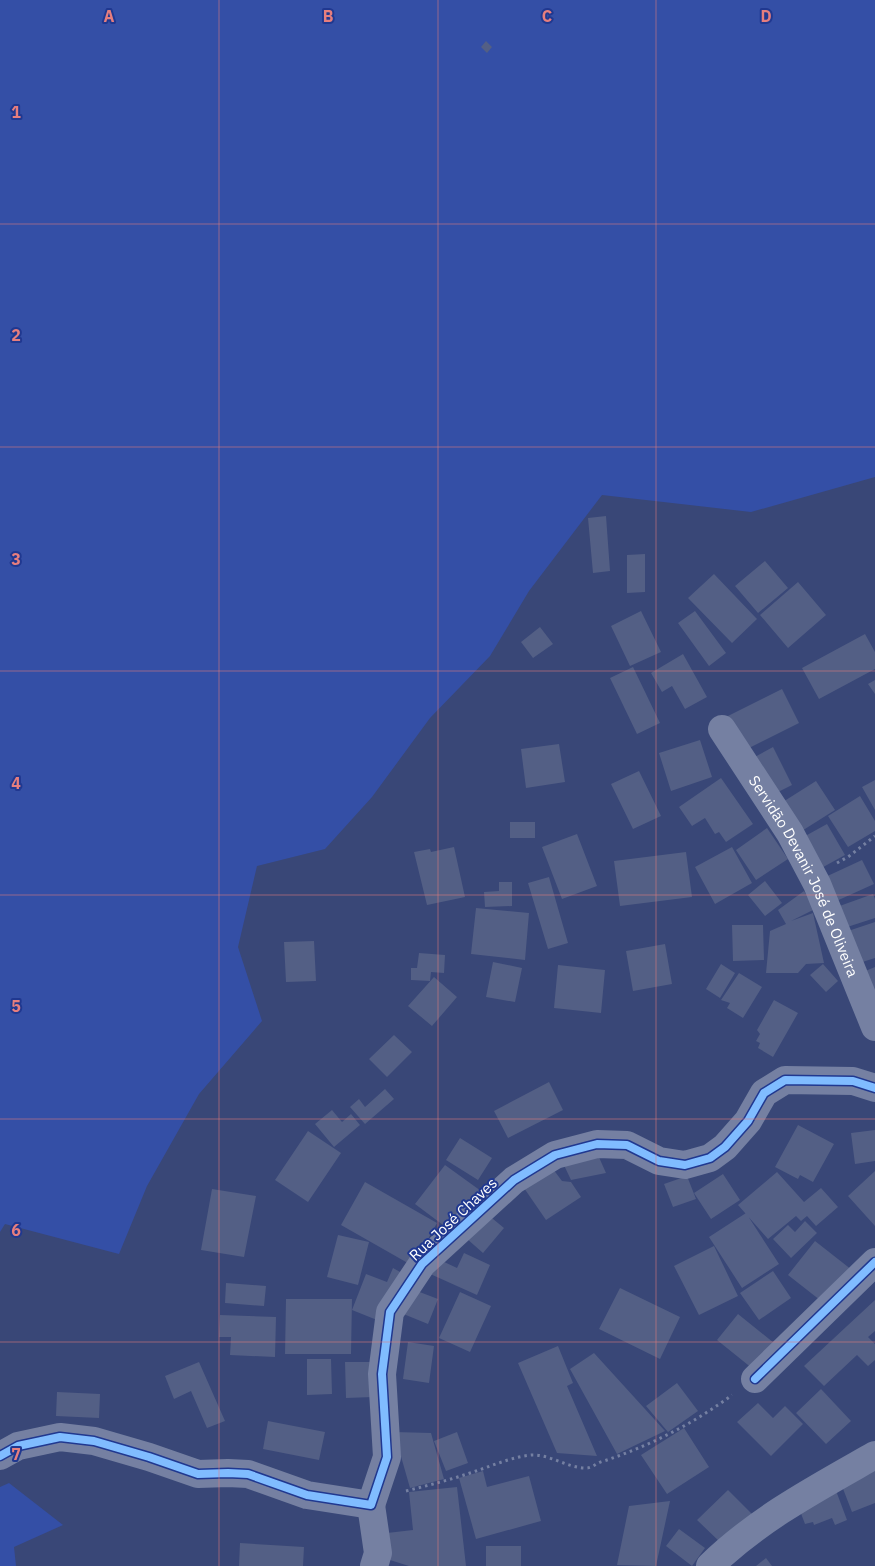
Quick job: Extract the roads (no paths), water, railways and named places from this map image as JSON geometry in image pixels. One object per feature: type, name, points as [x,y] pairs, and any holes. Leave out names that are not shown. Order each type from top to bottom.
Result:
[{"type":"street","name":"Servidão Devanir José de Oliveira","points":[[722,728],[790,833],[817,884],[875,1028]]},
{"type":"street","name":"Rua José Chaves","points":[[371,1505],[387,1457],[382,1374],[390,1312],[422,1264],[514,1180],[555,1155],[597,1144],[627,1145],[659,1161],[685,1165],[710,1158],[725,1147],[748,1121],[764,1093],[785,1080],[853,1080],[875,1088]]},
{"type":"street","points":[[755,1379],[872,1271]]},
{"type":"street","points":[[0,1456],[18,1446],[60,1437],[94,1441],[198,1474],[248,1474],[306,1495],[371,1505],[378,1553],[374,1566]]},
{"type":"street","points":[[710,1566],[728,1549],[774,1514],[875,1455]]}]
